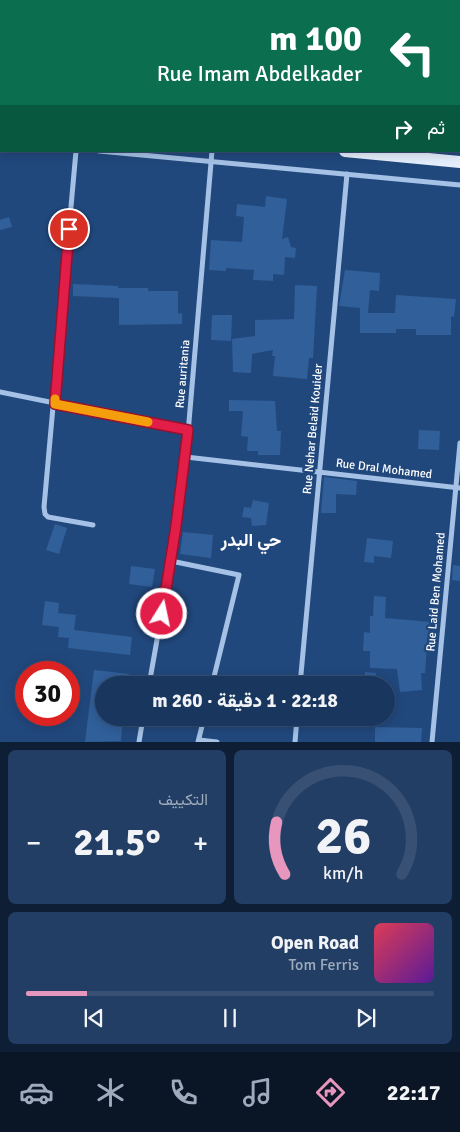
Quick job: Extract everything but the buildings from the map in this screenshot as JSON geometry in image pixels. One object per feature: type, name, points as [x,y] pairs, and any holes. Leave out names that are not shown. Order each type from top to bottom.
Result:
[{"type":"main road","points":[[356,152],[460,162]]},
{"type":"street","points":[[76,152],[45,514],[48,517],[93,525]]},
{"type":"street","points":[[110,152],[460,185]]},
{"type":"street","name":"Rue auritania","points":[[151,676],[171,561],[186,457],[212,152]]},
{"type":"street","name":"Rue Nehar Belaid Kouider","points":[[301,676],[347,174]]},
{"type":"street","points":[[0,392],[188,430]]},
{"type":"street","name":"Rue Laid Ben Mohamed","points":[[432,742],[458,488],[460,443]]},
{"type":"street","name":"Rue Dral Mohamed","points":[[186,457],[458,488]]},
{"type":"street","points":[[171,561],[239,575],[214,676]]},
{"type":"street","points":[[138,742],[141,726]]},
{"type":"street","points":[[202,726],[199,741],[217,742]]},
{"type":"street","points":[[295,742],[296,726]]},
{"type":"slow traffic","points":[[55,399],[55,404],[148,422]]},
{"type":"district","name":"حي البدر","points":[[251,540]]},
{"type":"route","points":[[69,229],[55,404],[188,430],[186,457],[162,614]]}]
